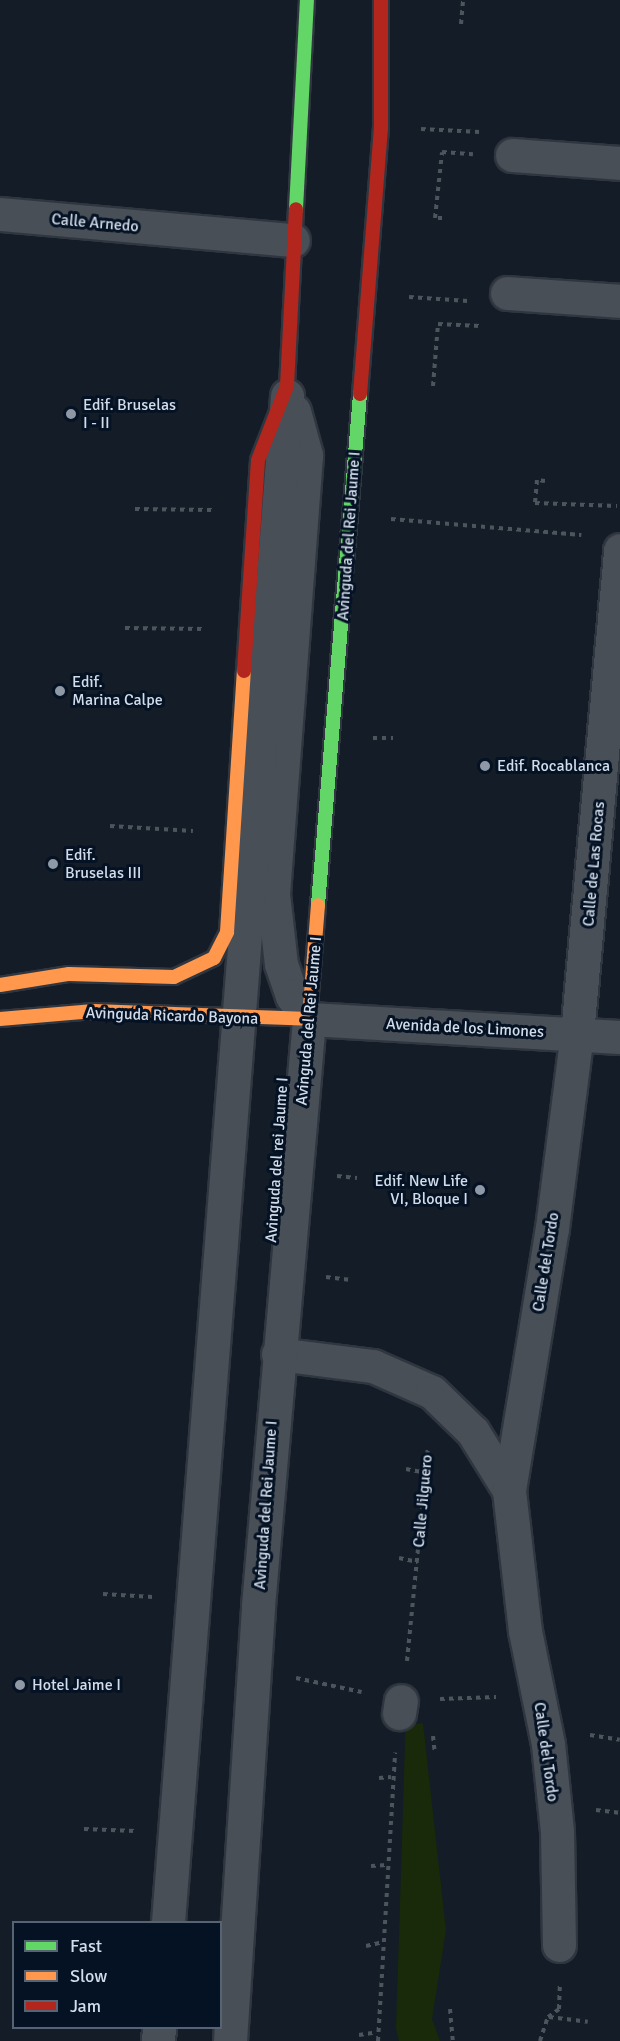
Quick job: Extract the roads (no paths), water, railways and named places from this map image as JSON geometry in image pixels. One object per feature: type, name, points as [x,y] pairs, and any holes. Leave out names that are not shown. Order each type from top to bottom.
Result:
[{"type":"main road","points":[[0,985],[69,974],[174,977],[214,958],[227,932],[258,460],[287,386],[307,0]]},
{"type":"main road","name":"Avinguda del Rei Jaume I","points":[[298,1019],[352,515],[381,128],[381,0]]},
{"type":"main road","name":"Avinguda Ricardo Bayona","points":[[0,1019],[94,1011],[298,1019]]},
{"type":"street","points":[[512,155],[620,163]]},
{"type":"street","name":"Calle Arnedo","points":[[0,214],[293,240]]},
{"type":"street","points":[[507,293],[620,301]]},
{"type":"street","points":[[168,1921],[287,386]]},
{"type":"street","points":[[287,386],[306,455],[273,894],[280,964],[298,1019]]},
{"type":"street","name":"Calle de Las Rocas","points":[[577,1034],[620,550]]},
{"type":"street","points":[[174,977],[242,978],[274,988],[298,1019]]},
{"type":"street","name":"Avenida de los Limones","points":[[298,1019],[620,1037]]},
{"type":"street","name":"Avinguda del Rei Jaume I","points":[[230,2041],[283,1299],[298,1019]]},
{"type":"street","name":"Calle del Tordo","points":[[559,1945],[557,1832],[548,1744],[525,1631],[508,1490],[552,1228],[577,1034]]},
{"type":"street","name":"Calle del Tordo","points":[[278,1353],[373,1366],[432,1392],[473,1432],[508,1490]]},
{"type":"place","name":"Edif. Bruselas I - II","points":[[71,414]]},
{"type":"place","name":"Edif. Marina Calpe","points":[[60,691]]},
{"type":"place","name":"Edif. Rocablanca","points":[[485,766]]},
{"type":"place","name":"Edif. Bruselas III","points":[[53,864]]},
{"type":"place","name":"Edif. New Life VI, Bloque I","points":[[480,1190]]},
{"type":"place","name":"Hotel Jaime I","points":[[20,1685]]}]
